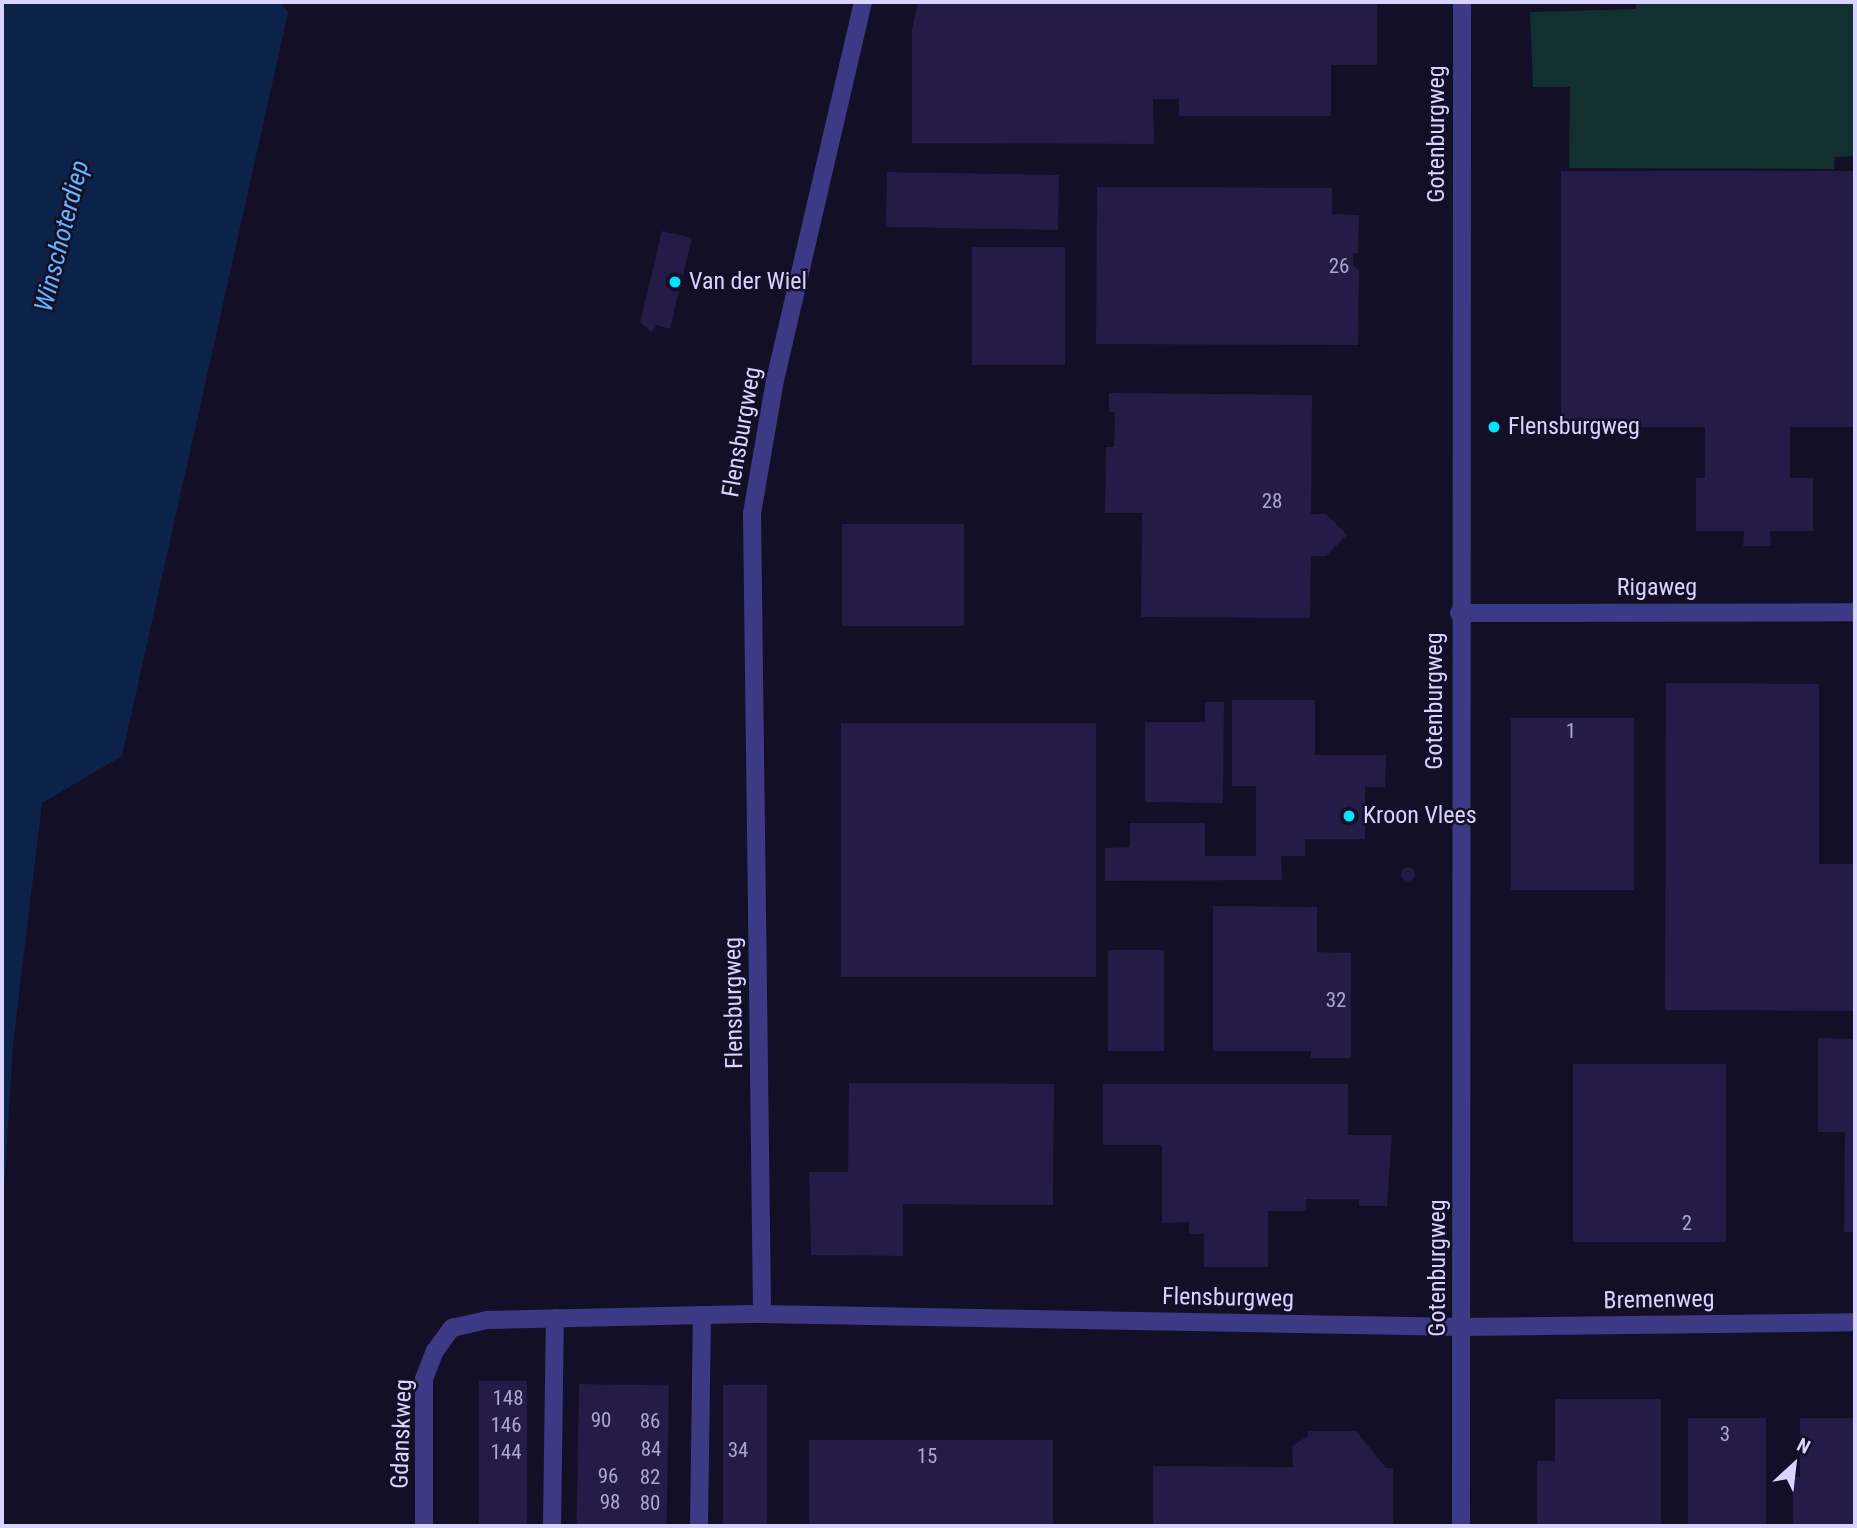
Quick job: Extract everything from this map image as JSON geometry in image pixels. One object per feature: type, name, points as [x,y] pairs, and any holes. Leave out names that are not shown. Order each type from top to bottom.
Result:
[{"type":"street","name":"Flensburgweg","points":[[863,2],[775,380],[752,513],[762,1314],[1463,1327]]},
{"type":"street","name":"Gotenburgweg","points":[[1461,1526],[1463,1327],[1459,613],[1462,2]]},
{"type":"street","name":"Rigaweg","points":[[1459,613],[1855,612]]},
{"type":"street","name":"Gdanskweg","points":[[424,1526],[424,1379],[435,1351],[452,1328],[488,1320],[762,1314]]},
{"type":"street","points":[[699,1526],[702,1315]]},
{"type":"street","points":[[552,1526],[555,1318]]},
{"type":"street","name":"Bremenweg","points":[[1463,1327],[1855,1322]]},
{"type":"green space","points":[[1636,2],[1855,2],[1855,156],[1835,157],[1834,169],[1569,168],[1570,87],[1533,87],[1530,12],[1636,9]]},
{"type":"water","name":"Winschoterdiep","points":[[6,2],[281,2],[288,13],[122,756],[42,803],[13,1045],[2,1224],[2,18]]},
{"type":"building","points":[[918,2],[1377,2],[1377,65],[1331,65],[1331,116],[1179,116],[1179,99],[1153,99],[1154,144],[912,143],[912,29]]},
{"type":"building","points":[[1561,171],[1855,171],[1855,427],[1790,427],[1790,478],[1813,478],[1813,531],[1770,531],[1771,546],[1743,546],[1744,531],[1696,531],[1696,478],[1705,478],[1705,427],[1561,427]]},
{"type":"building","points":[[887,172],[1059,175],[1058,230],[886,227]]},
{"type":"building","points":[[1097,187],[1332,188],[1332,214],[1359,215],[1358,253],[1353,253],[1353,265],[1359,271],[1358,345],[1096,344]]},
{"type":"building","points":[[662,231],[692,238],[670,329],[657,325],[651,332],[640,322]]},
{"type":"building","points":[[972,247],[1065,247],[1065,365],[972,365]]},
{"type":"building","points":[[1109,393],[1312,395],[1311,514],[1326,514],[1347,535],[1326,556],[1311,556],[1310,618],[1141,617],[1142,513],[1105,513],[1106,447],[1114,447],[1115,412],[1109,412]]},
{"type":"building","points":[[842,524],[964,524],[964,626],[842,626]]},
{"type":"building","points":[[1666,683],[1819,684],[1819,864],[1855,864],[1855,1011],[1665,1010]]},
{"type":"building","points":[[1232,700],[1315,700],[1315,755],[1386,755],[1385,787],[1365,787],[1365,839],[1305,839],[1305,856],[1281,856],[1282,880],[1105,881],[1105,848],[1130,847],[1130,823],[1205,823],[1205,856],[1256,856],[1256,786],[1232,786]]},
{"type":"building","points":[[1205,702],[1224,702],[1223,803],[1145,802],[1145,722],[1205,722]]},
{"type":"building","points":[[1511,718],[1634,718],[1634,890],[1511,890]]},
{"type":"building","points":[[841,723],[1096,723],[1096,977],[841,977]]},
{"type":"building","points":[[1405,867],[1411,867],[1415,874],[1411,881],[1405,881],[1401,877],[1401,871]]},
{"type":"building","points":[[1213,906],[1317,907],[1317,952],[1351,953],[1351,1058],[1311,1058],[1311,1051],[1213,1051]]},
{"type":"building","points":[[1108,950],[1164,950],[1164,1051],[1108,1051]]},
{"type":"building","points":[[1818,1038],[1855,1039],[1855,1232],[1844,1232],[1845,1132],[1818,1132]]},
{"type":"building","points":[[1573,1064],[1726,1064],[1726,1242],[1573,1242]]},
{"type":"building","points":[[849,1083],[1054,1084],[1053,1205],[903,1204],[903,1256],[811,1255],[809,1172],[848,1172]]},
{"type":"building","points":[[1103,1084],[1348,1084],[1348,1135],[1392,1135],[1387,1206],[1359,1206],[1359,1199],[1306,1199],[1306,1211],[1268,1211],[1268,1267],[1204,1267],[1204,1234],[1189,1234],[1189,1222],[1162,1223],[1162,1145],[1103,1145]]},
{"type":"building","points":[[479,1381],[527,1381],[527,1526],[479,1526]]},
{"type":"building","points":[[579,1384],[669,1386],[667,1526],[577,1526]]},
{"type":"building","points":[[723,1385],[767,1385],[767,1526],[723,1526]]},
{"type":"building","points":[[1555,1399],[1661,1399],[1661,1526],[1537,1526],[1537,1461],[1555,1461]]},
{"type":"building","points":[[1688,1418],[1766,1418],[1766,1526],[1688,1526]]},
{"type":"building","points":[[1800,1418],[1855,1418],[1855,1526],[1793,1526],[1793,1477],[1800,1477]]},
{"type":"building","points":[[1308,1431],[1356,1431],[1386,1468],[1393,1468],[1393,1526],[1153,1526],[1153,1466],[1293,1467],[1292,1446],[1308,1436]]},
{"type":"building","points":[[809,1440],[1053,1440],[1053,1526],[809,1526]]},
{"type":"place","name":"Van der Wiel","points":[[675,282]]},
{"type":"place","name":"Flensburgweg","points":[[1494,427]]},
{"type":"place","name":"Kroon Vlees","points":[[1349,816]]}]
